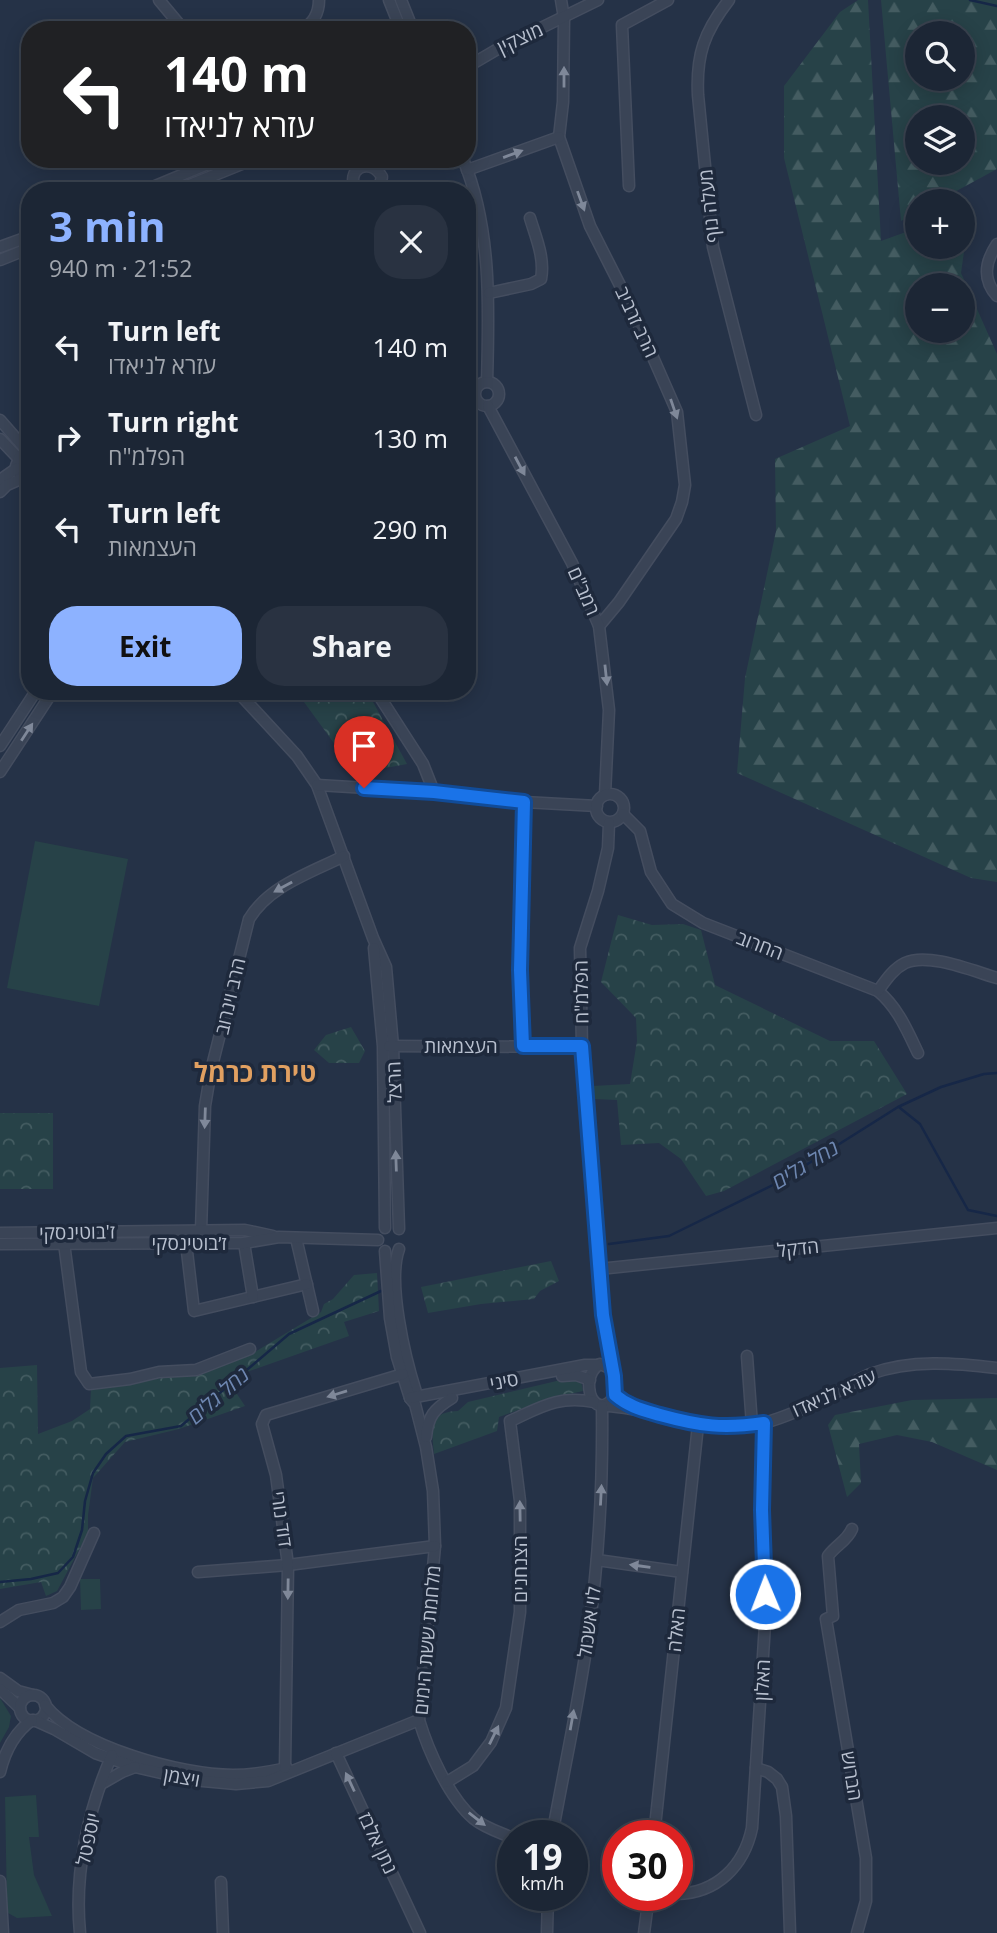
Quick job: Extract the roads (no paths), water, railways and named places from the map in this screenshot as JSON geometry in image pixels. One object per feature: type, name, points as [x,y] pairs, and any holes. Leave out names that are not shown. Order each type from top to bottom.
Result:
[{"type":"street","points":[[159,0],[176,21]]},
{"type":"street","points":[[312,21],[319,13],[319,0]]},
{"type":"street","points":[[389,0],[397,21]]},
{"type":"street","points":[[401,0],[409,21]]},
{"type":"street","name":"הרב זרביב","points":[[561,0],[564,18],[563,102],[559,137],[590,226],[630,304],[677,412],[685,474],[682,502],[676,519],[619,602],[599,626]]},
{"type":"street","name":"מוצקין","points":[[476,61],[598,0]]},
{"type":"street","points":[[629,186],[622,25],[668,0]]},
{"type":"street","name":"מעלה נוף","points":[[729,0],[712,21],[703,43],[697,70],[698,95],[713,247],[756,415]]},
{"type":"street","name":"מוצקין","points":[[476,59],[481,58]]},
{"type":"street","points":[[476,162],[559,137]]},
{"type":"street","points":[[165,182],[198,168]]},
{"type":"street","points":[[197,182],[232,168]]},
{"type":"street","points":[[353,182],[353,177],[361,168]]},
{"type":"street","name":"רמב\"ם","points":[[476,209],[482,233],[489,293],[487,382]]},
{"type":"street","points":[[489,293],[531,284],[541,279],[541,252],[530,218]]},
{"type":"street","points":[[0,247],[21,239]]},
{"type":"street","points":[[997,244],[988,257],[985,273],[997,296]]},
{"type":"street","points":[[0,260],[21,252]]},
{"type":"street","name":"רמב\"ם","points":[[476,389],[487,382]]},
{"type":"street","name":"רמב\"ם","points":[[476,398],[488,406],[495,403],[499,396],[498,388],[487,382]]},
{"type":"street","name":"רמב\"ם","points":[[488,406],[572,563],[599,626],[609,710],[605,795]]},
{"type":"street","points":[[0,420],[21,459]]},
{"type":"street","points":[[0,439],[21,462]]},
{"type":"street","points":[[0,480],[21,467]]},
{"type":"street","points":[[0,492],[21,469]]},
{"type":"street","points":[[0,746],[30,700]]},
{"type":"street","points":[[0,772],[47,700]]},
{"type":"street","name":"הרצל","points":[[237,700],[317,785]]},
{"type":"street","name":"הרצל","points":[[245,700],[297,756],[317,785],[373,939],[388,1046],[399,1229]]},
{"type":"street","points":[[382,700],[423,764],[434,792]]},
{"type":"street","points":[[317,785],[597,806]]},
{"type":"street","points":[[605,795],[614,795],[620,799],[624,808],[617,821],[609,822],[598,815],[597,806],[605,795]]},
{"type":"street","points":[[523,1046],[520,970],[524,802]]},
{"type":"street","name":"החרוב","points":[[623,814],[640,831],[651,872],[672,904],[703,923],[878,991],[890,1001],[903,1021],[918,1054]]},
{"type":"street","name":"הפלמ\"ח","points":[[609,822],[608,848],[580,948],[582,1046],[599,1269],[605,1333],[615,1395]]},
{"type":"street","name":"הרב וינרוב","points":[[201,1231],[205,1106],[211,1070],[249,919],[258,904],[274,892],[344,856]]},
{"type":"street","points":[[878,991],[892,973],[907,962],[927,959],[997,978]]},
{"type":"street","name":"הרצל","points":[[385,1228],[388,1046]]},
{"type":"street","name":"העצמאות","points":[[388,1046],[582,1046]]},
{"type":"street","points":[[385,1228],[399,1229],[404,1239],[399,1249],[385,1251],[379,1245],[379,1234],[385,1228]]},
{"type":"street","name":"הדקל","points":[[599,1269],[997,1228]]},
{"type":"street","name":"ז'בוטינסקי","points":[[0,1233],[245,1230],[279,1237]]},
{"type":"street","name":"ז׳בוטינסקי","points":[[0,1244],[244,1243],[279,1237],[378,1240]]},
{"type":"street","points":[[296,1238],[313,1311]]},
{"type":"street","points":[[64,1243],[81,1372],[89,1384],[159,1372],[196,1370],[250,1349]]},
{"type":"street","points":[[186,1243],[194,1311],[307,1284]]},
{"type":"street","points":[[244,1243],[253,1297]]},
{"type":"street","name":"מלחמת ששת הימים","points":[[399,1249],[395,1265],[399,1320],[433,1490],[435,1546],[419,1720],[425,1741],[460,1805],[474,1818],[497,1832]]},
{"type":"street","name":"מלחמת ששת הימים","points":[[385,1251],[393,1336],[403,1374],[414,1400]]},
{"type":"street","name":"הפלמ\"ח","points":[[590,1380],[592,1371],[599,1364],[605,1333]]},
{"type":"street","points":[[747,1356],[752,1425]]},
{"type":"street","name":"עזרא לניאדו","points":[[601,1405],[631,1407],[698,1425],[752,1425],[764,1423],[827,1397],[871,1374],[917,1363],[997,1368]]},
{"type":"street","points":[[599,1364],[612,1370]]},
{"type":"street","name":"סיני","points":[[414,1400],[599,1364]]},
{"type":"street","name":"דוד נורי","points":[[285,1768],[288,1566],[276,1475],[262,1424],[266,1415],[403,1374]]},
{"type":"street","name":"סיני","points":[[414,1400],[452,1398],[567,1375],[590,1380]]},
{"type":"street","name":"לוי אשכול","points":[[555,1820],[588,1637],[597,1560],[603,1456],[601,1405],[590,1393],[590,1380]]},
{"type":"street","points":[[601,1405],[615,1395]]},
{"type":"street","name":"עזרא לניאדו","points":[[615,1395],[631,1407]]},
{"type":"street","points":[[426,1447],[429,1417],[439,1406],[452,1398]]},
{"type":"street","name":"הצנחנים","points":[[447,1782],[472,1766],[491,1742],[506,1708],[520,1612],[520,1501],[510,1421],[552,1401],[577,1399],[601,1405]]},
{"type":"street","name":"האלון","points":[[693,1892],[705,1890],[723,1879],[743,1855],[752,1828],[765,1624],[762,1510],[764,1423]]},
{"type":"street","name":"האלה","points":[[656,1820],[698,1425]]},
{"type":"street","name":"הברוש","points":[[852,1529],[847,1539],[828,1556],[833,1616],[826,1619],[866,1858],[866,1901],[857,1933]]},
{"type":"street","points":[[0,1622],[19,1610],[53,1603],[63,1597],[94,1533]]},
{"type":"street","points":[[198,1572],[288,1566],[435,1546]]},
{"type":"street","points":[[597,1560],[682,1572]]},
{"type":"street","points":[[0,1678],[18,1691],[41,1698],[45,1705],[43,1715],[15,1736]]},
{"type":"street","points":[[0,1689],[26,1718],[33,1720]]},
{"type":"street","points":[[0,1772],[15,1736],[25,1698],[33,1695]]},
{"type":"street","name":"ויצמן","points":[[45,1705],[68,1728],[135,1767],[192,1780],[256,1783],[289,1773],[419,1720]]},
{"type":"street","name":"ויצמן","points":[[33,1720],[113,1754],[209,1774],[259,1774],[336,1753]]},
{"type":"street","name":"נתן אלבז","points":[[336,1753],[420,1933]]},
{"type":"street","name":"יוספטל","points":[[80,1933],[77,1903],[83,1855],[101,1784],[113,1754]]},
{"type":"street","points":[[101,1784],[135,1767]]},
{"type":"street","points":[[756,1768],[768,1772],[782,1787],[786,1815],[790,1933]]},
{"type":"street","points":[[0,1881],[3,1933]]},
{"type":"street","points":[[221,1882],[223,1933]]},
{"type":"street","points":[[547,1933],[548,1911]]},
{"type":"street","points":[[644,1933],[646,1911]]},
{"type":"waterway","points":[[970,0],[997,6]]},
{"type":"waterway","name":"נחל גלים","points":[[609,1244],[669,1236],[779,1182],[898,1107],[941,1087],[984,1074],[997,1073]]},
{"type":"waterway","points":[[900,1108],[920,1124],[968,1210],[997,1216]]},
{"type":"waterway","name":"נחל גלים","points":[[0,1582],[58,1573],[73,1557],[82,1530],[85,1501],[93,1473],[106,1454],[126,1436],[181,1426],[289,1334],[381,1291]]},
{"type":"district","name":"טירת כרמל","points":[[255,1072]]}]
